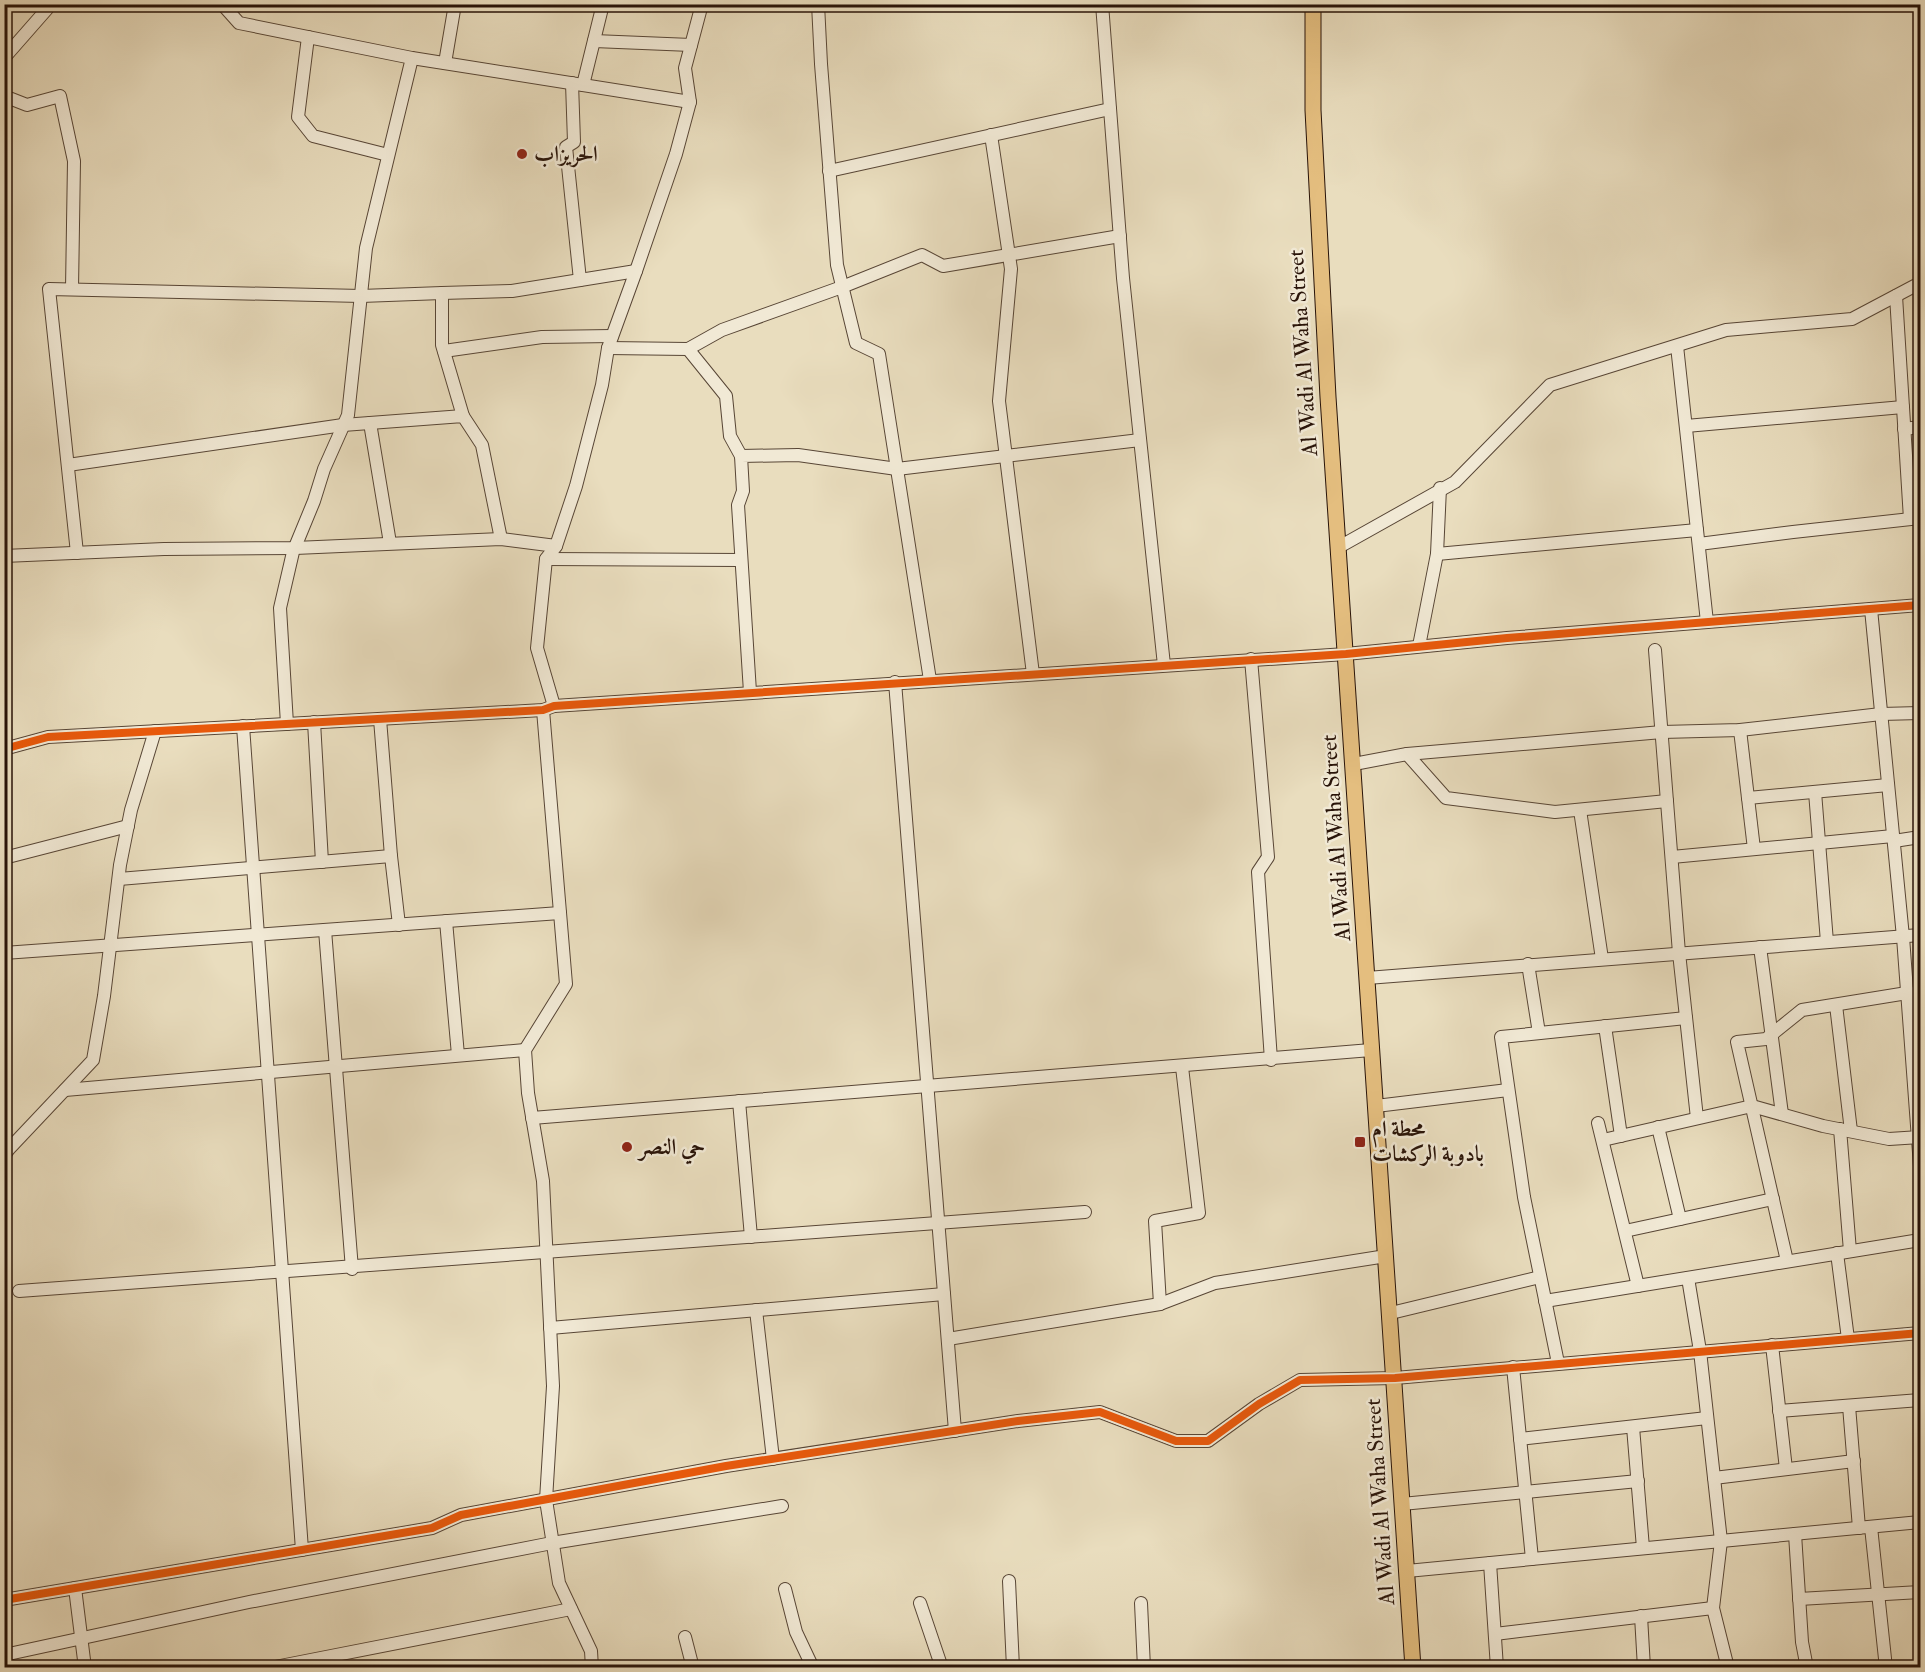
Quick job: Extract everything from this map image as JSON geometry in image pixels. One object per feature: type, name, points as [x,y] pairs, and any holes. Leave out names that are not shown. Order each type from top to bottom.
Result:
[{"type":"main road","name":"Al Wadi Al Waha Street","points":[[1312,4],[1313,110],[1319,249],[1413,1668]]},
{"type":"street","points":[[4,58],[47,9],[48,4]]},
{"type":"street","points":[[222,4],[239,23],[412,58],[690,102]]},
{"type":"street","points":[[445,63],[455,4]]},
{"type":"street","points":[[580,280],[566,147],[574,142],[578,84],[594,41],[603,4]]},
{"type":"street","points":[[592,1668],[591,1651],[558,1583],[546,1500],[553,1386],[543,1181],[532,1118],[525,1050],[566,984],[549,708],[537,648],[546,559],[556,546],[576,486],[602,385],[608,348],[676,154],[690,102],[685,68],[702,4]]},
{"type":"street","points":[[819,4],[821,64],[837,265],[856,344],[879,354],[930,680]]},
{"type":"street","points":[[1102,4],[1120,236],[1164,665]]},
{"type":"street","points":[[308,37],[298,117],[313,136],[388,155]]},
{"type":"street","points":[[594,41],[692,45]]},
{"type":"street","points":[[287,724],[280,608],[295,548],[324,469],[348,415],[366,248],[412,58]]},
{"type":"street","points":[[5,95],[27,105],[60,96],[74,161],[72,289]]},
{"type":"street","points":[[829,171],[1110,109]]},
{"type":"street","points":[[991,135],[1011,269],[999,401],[1033,674]]},
{"type":"street","points":[[608,348],[688,349],[723,330],[843,287],[922,255],[943,266],[1120,236]]},
{"type":"street","points":[[77,553],[49,289],[361,296],[512,291],[636,271]]},
{"type":"street","points":[[1338,547],[1440,488],[1455,482],[1550,385],[1726,330],[1852,319],[1920,283]]},
{"type":"street","points":[[442,293],[442,345],[463,416],[482,445],[501,539]]},
{"type":"street","points":[[1699,544],[1915,519],[1904,429],[1896,296]]},
{"type":"street","points":[[444,351],[542,337],[612,336]]},
{"type":"street","points":[[1677,345],[1707,622]]},
{"type":"street","points":[[688,349],[726,396],[730,436],[741,456],[743,491],[738,505],[750,692]]},
{"type":"street","points":[[1686,426],[1903,408]]},
{"type":"street","points":[[68,465],[343,425],[463,416]]},
{"type":"street","points":[[370,423],[390,543]]},
{"type":"street","points":[[1904,429],[1920,427]]},
{"type":"street","points":[[741,456],[798,455],[897,469],[1140,440]]},
{"type":"street","points":[[1419,646],[1437,554],[1440,488]]},
{"type":"street","points":[[1437,554],[1697,530]]},
{"type":"street","points":[[4,556],[164,549],[295,548],[501,539],[556,546]]},
{"type":"street","points":[[546,559],[741,560]]},
{"type":"street","points":[[4,749],[48,737],[380,719],[896,682],[1347,654],[1419,646],[1920,605]]},
{"type":"street","points":[[1871,609],[1907,993],[1917,1070],[1920,1166]]},
{"type":"street","points":[[1655,650],[1680,953],[1697,1118]]},
{"type":"street","points":[[1251,659],[1268,857],[1258,872],[1271,1060]]},
{"type":"street","points":[[896,682],[955,1431]]},
{"type":"street","points":[[1354,764],[1407,754],[1662,732],[1740,730],[1881,714],[1920,713]]},
{"type":"street","points":[[380,719],[399,925]]},
{"type":"street","points":[[314,722],[322,862]]},
{"type":"street","points":[[243,726],[302,1550]]},
{"type":"street","points":[[1740,730],[1754,849]]},
{"type":"street","points":[[4,1156],[93,1060],[111,945],[118,879],[131,810],[155,731]]},
{"type":"street","points":[[1407,754],[1446,798],[1555,813],[1667,801]]},
{"type":"street","points":[[1748,798],[1888,785]]},
{"type":"street","points":[[1815,792],[1827,942]]},
{"type":"street","points":[[1580,810],[1602,959]]},
{"type":"street","points":[[4,858],[128,826]]},
{"type":"street","points":[[1672,857],[1819,843],[1920,837]]},
{"type":"street","points":[[118,879],[391,856]]},
{"type":"street","points":[[4,953],[560,913]]},
{"type":"street","points":[[446,921],[458,1055]]},
{"type":"street","points":[[325,930],[352,1269]]},
{"type":"street","points":[[1367,978],[1920,935]]},
{"type":"street","points":[[1760,947],[1782,1114]]},
{"type":"street","points":[[1528,964],[1539,1033]]},
{"type":"street","points":[[1787,1262],[1737,1042],[1767,1039],[1802,1010],[1907,993],[1920,994]]},
{"type":"street","points":[[1836,1005],[1845,1130],[1850,1251]]},
{"type":"street","points":[[1558,1363],[1524,1197],[1501,1037],[1686,1018]]},
{"type":"street","points":[[1605,1026],[1621,1136]]},
{"type":"street","points":[[65,1090],[525,1050]]},
{"type":"street","points":[[532,1118],[1271,1060],[1371,1050]]},
{"type":"street","points":[[1160,1304],[1155,1221],[1199,1213],[1182,1067]]},
{"type":"street","points":[[1376,1106],[1508,1090]]},
{"type":"street","points":[[739,1101],[751,1236]]},
{"type":"street","points":[[1603,1140],[1752,1106],[1889,1139],[1919,1137]]},
{"type":"street","points":[[1599,1123],[1638,1286]]},
{"type":"street","points":[[1658,1127],[1680,1219]]},
{"type":"street","points":[[1625,1231],[1773,1199]]},
{"type":"street","points":[[19,1291],[352,1269],[751,1236],[1085,1212]]},
{"type":"street","points":[[1545,1301],[1920,1240]]},
{"type":"street","points":[[1837,1253],[1848,1339]]},
{"type":"street","points":[[948,1339],[1160,1304],[1215,1283],[1386,1256]]},
{"type":"street","points":[[1391,1313],[1540,1277]]},
{"type":"street","points":[[1688,1278],[1700,1351],[1721,1541],[1713,1608],[1728,1668]]},
{"type":"street","points":[[550,1328],[944,1294]]},
{"type":"street","points":[[756,1310],[773,1459]]},
{"type":"street","points":[[4,1600],[432,1528],[461,1515],[773,1459],[955,1431],[1100,1412],[1176,1441],[1208,1441],[1259,1404],[1300,1380],[1395,1378],[1920,1333]]},
{"type":"street","points":[[1772,1345],[1786,1469]]},
{"type":"street","points":[[1513,1367],[1532,1559]]},
{"type":"street","points":[[1779,1411],[1920,1400]]},
{"type":"street","points":[[1849,1406],[1854,1461],[1878,1595],[1886,1668]]},
{"type":"street","points":[[1520,1439],[1707,1418]]},
{"type":"street","points":[[1633,1427],[1643,1548]]},
{"type":"street","points":[[1714,1478],[1854,1461]]},
{"type":"street","points":[[1402,1504],[1638,1481]]},
{"type":"street","points":[[4,1655],[249,1602],[552,1544],[782,1506]]},
{"type":"street","points":[[1407,1571],[1920,1522]]},
{"type":"street","points":[[1795,1534],[1802,1642],[1806,1668]]},
{"type":"street","points":[[1490,1563],[1497,1668]]},
{"type":"street","points":[[1009,1581],[1013,1668]]},
{"type":"street","points":[[75,1588],[86,1668]]},
{"type":"street","points":[[785,1589],[796,1632],[813,1668]]},
{"type":"street","points":[[1799,1599],[1920,1592]]},
{"type":"street","points":[[920,1603],[942,1668]]},
{"type":"street","points":[[1141,1603],[1144,1668]]},
{"type":"street","points":[[1495,1634],[1713,1608]]},
{"type":"street","points":[[270,1668],[571,1609]]},
{"type":"street","points":[[1641,1617],[1644,1668]]},
{"type":"street","points":[[685,1637],[693,1668]]},
{"type":"cycle path","points":[[4,749],[48,737],[543,710],[554,706],[1346,654],[1507,638],[1920,605]]},
{"type":"cycle path","points":[[4,1600],[432,1528],[461,1515],[726,1466],[1018,1421],[1100,1412],[1176,1441],[1208,1441],[1259,1404],[1300,1380],[1395,1378],[1920,1333]]},
{"type":"place","name":"الحريزاب","points":[[522,154]]},
{"type":"place","name":"محطة ام بادوبة الركشات","points":[[1360,1142]]},
{"type":"place","name":"حي النصر","points":[[627,1147]]}]
